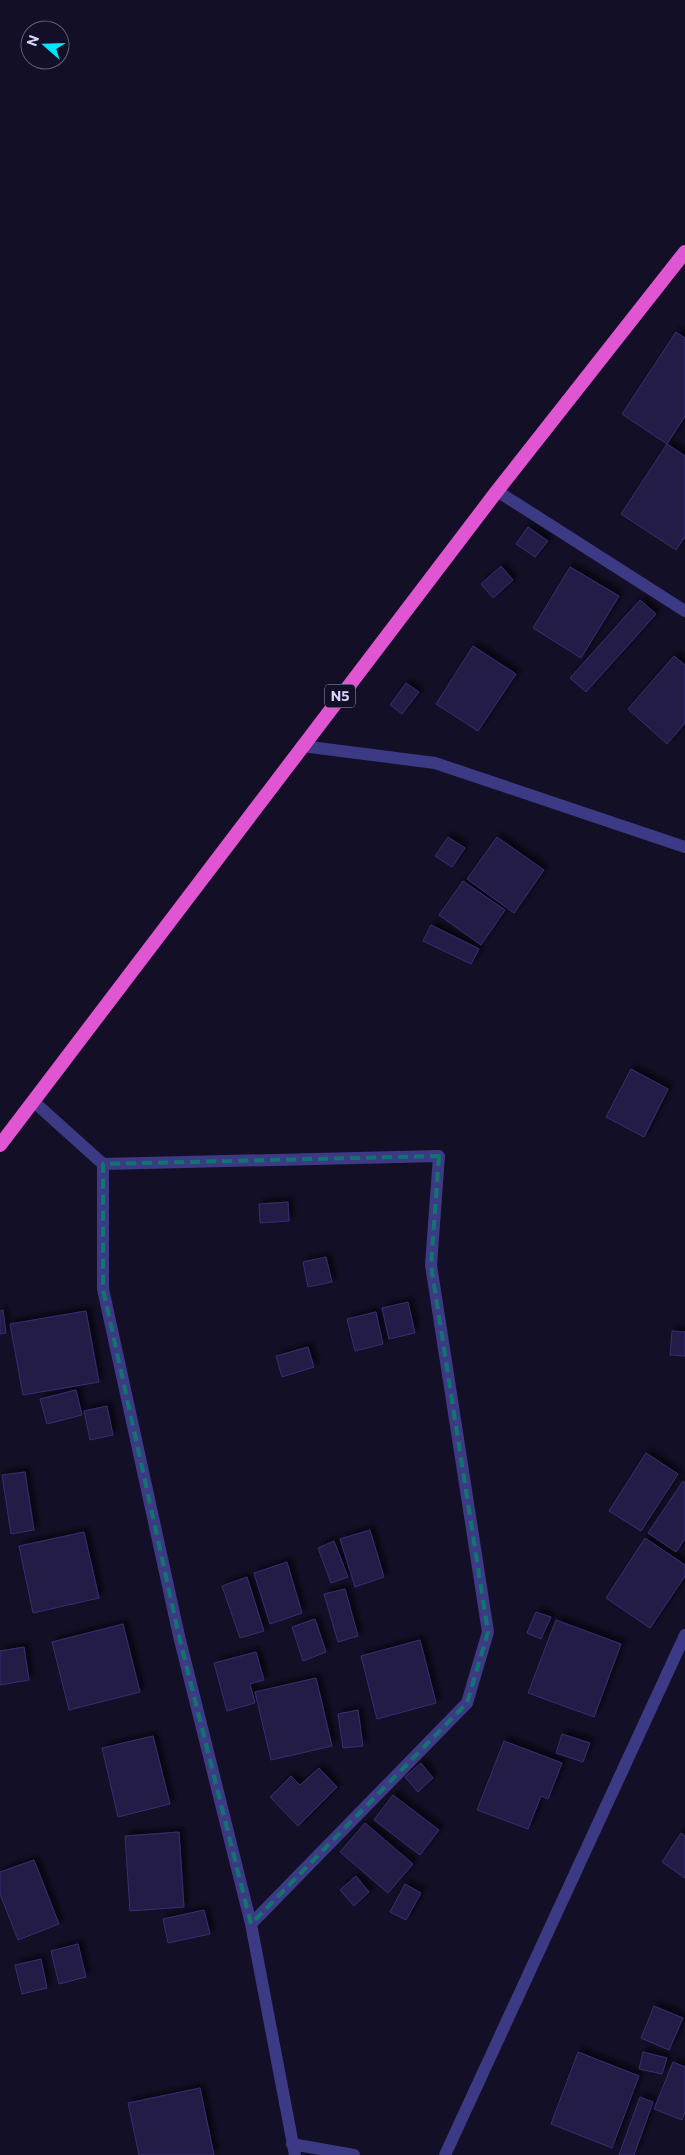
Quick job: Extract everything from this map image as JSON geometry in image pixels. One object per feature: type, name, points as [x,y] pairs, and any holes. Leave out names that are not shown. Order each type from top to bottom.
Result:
[{"type":"highway","name":"N5","points":[[0,1145],[302,746],[685,252]]},
{"type":"street","points":[[498,491],[685,611]]},
{"type":"street","points":[[302,746],[435,764],[685,846]]},
{"type":"street","points":[[33,1101],[103,1164],[439,1156],[431,1265],[488,1632],[467,1703],[251,1924]]},
{"type":"street","points":[[103,1164],[103,1289],[179,1636],[251,1924],[294,2150],[354,2155]]},
{"type":"street","points":[[445,2155],[685,1634]]},
{"type":"highlighted area","points":[[439,1156],[431,1265],[488,1632],[467,1703],[251,1924],[179,1636],[103,1289],[103,1164]]},
{"type":"building","points":[[676,332],[685,338],[685,416],[667,444],[622,414]]},
{"type":"building","points":[[667,444],[685,456],[685,537],[676,550],[621,514]]},
{"type":"building","points":[[528,527],[548,541],[535,557],[516,544]]},
{"type":"building","points":[[501,566],[513,580],[493,598],[481,584]]},
{"type":"building","points":[[570,567],[619,596],[581,658],[533,628]]},
{"type":"building","points":[[640,600],[656,614],[586,692],[570,678]]},
{"type":"building","points":[[473,646],[516,674],[478,731],[436,704]]},
{"type":"building","points":[[674,656],[685,665],[685,723],[667,744],[628,709]]},
{"type":"building","points":[[406,683],[419,692],[402,714],[390,705]]},
{"type":"building","points":[[448,837],[465,848],[452,867],[435,856]]},
{"type":"building","points":[[497,837],[544,870],[514,913],[467,879]]},
{"type":"building","points":[[463,881],[505,910],[481,945],[439,915]]},
{"type":"building","points":[[431,925],[479,949],[471,964],[423,941]]},
{"type":"building","points":[[631,1069],[668,1089],[644,1137],[606,1117]]},
{"type":"building","points":[[288,1202],[289,1221],[260,1223],[259,1204]]},
{"type":"building","points":[[326,1257],[332,1282],[308,1287],[303,1262]]},
{"type":"building","points":[[408,1302],[415,1333],[389,1339],[382,1308]]},
{"type":"building","points":[[3,1310],[6,1333],[0,1334],[0,1311]]},
{"type":"building","points":[[86,1311],[99,1382],[23,1395],[10,1324]]},
{"type":"building","points":[[376,1312],[383,1344],[355,1351],[347,1319]]},
{"type":"building","points":[[672,1331],[685,1332],[685,1356],[670,1355]]},
{"type":"building","points":[[308,1347],[314,1367],[282,1377],[276,1356]]},
{"type":"building","points":[[76,1390],[82,1415],[47,1424],[40,1399]]},
{"type":"building","points":[[107,1406],[113,1435],[90,1440],[84,1411]]},
{"type":"building","points":[[646,1453],[678,1474],[641,1531],[609,1511]]},
{"type":"building","points":[[25,1472],[34,1530],[11,1534],[2,1475]]},
{"type":"building","points":[[683,1481],[685,1483],[685,1539],[676,1552],[648,1533]]},
{"type":"building","points":[[370,1530],[384,1577],[355,1587],[340,1539]]},
{"type":"building","points":[[84,1532],[99,1598],[33,1613],[19,1546]]},
{"type":"building","points":[[645,1538],[685,1565],[685,1576],[650,1628],[606,1598]]},
{"type":"building","points":[[334,1541],[348,1577],[331,1583],[318,1548]]},
{"type":"building","points":[[287,1562],[302,1613],[270,1624],[254,1573]]},
{"type":"building","points":[[247,1577],[264,1631],[240,1638],[222,1586]]},
{"type":"building","points":[[345,1589],[358,1636],[338,1642],[324,1594]]},
{"type":"building","points":[[536,1612],[551,1617],[541,1639],[527,1633]]},
{"type":"building","points":[[315,1619],[326,1652],[303,1661],[292,1627]]},
{"type":"building","points":[[556,1620],[621,1644],[594,1717],[528,1693]]},
{"type":"building","points":[[123,1624],[140,1692],[69,1710],[52,1642]]},
{"type":"building","points":[[420,1640],[436,1703],[377,1719],[361,1656]]},
{"type":"building","points":[[24,1647],[29,1680],[0,1685],[0,1651]]},
{"type":"building","points":[[256,1652],[264,1680],[250,1684],[255,1703],[227,1711],[214,1663]]},
{"type":"building","points":[[316,1678],[332,1746],[271,1760],[255,1692]]},
{"type":"building","points":[[358,1710],[363,1746],[343,1748],[338,1714]]},
{"type":"building","points":[[562,1734],[590,1743],[583,1762],[556,1753]]},
{"type":"building","points":[[153,1736],[170,1804],[118,1817],[102,1748]]},
{"type":"building","points":[[504,1741],[562,1763],[548,1799],[541,1796],[528,1829],[477,1810]]},
{"type":"building","points":[[421,1763],[433,1778],[418,1792],[405,1777]]},
{"type":"building","points":[[319,1768],[337,1787],[298,1826],[270,1797],[291,1776],[300,1785]]},
{"type":"building","points":[[393,1795],[439,1830],[420,1855],[374,1820]]},
{"type":"building","points":[[365,1823],[413,1864],[388,1893],[340,1852]]},
{"type":"building","points":[[179,1832],[184,1907],[130,1911],[125,1836]]},
{"type":"building","points":[[681,1833],[685,1836],[685,1878],[662,1862]]},
{"type":"building","points":[[34,1860],[59,1924],[18,1940],[0,1894],[0,1872]]},
{"type":"building","points":[[356,1876],[369,1892],[354,1906],[340,1890]]},
{"type":"building","points":[[405,1884],[421,1893],[406,1920],[390,1912]]},
{"type":"building","points":[[204,1910],[210,1934],[168,1943],[163,1919]]},
{"type":"building","points":[[78,1944],[86,1977],[59,1984],[51,1951]]},
{"type":"building","points":[[41,1959],[47,1988],[22,1994],[15,1965]]},
{"type":"building","points":[[654,2006],[683,2018],[669,2050],[641,2038]]},
{"type":"building","points":[[578,2052],[639,2076],[612,2148],[551,2124]]},
{"type":"building","points":[[643,2052],[667,2058],[662,2074],[639,2069]]},
{"type":"building","points":[[673,2062],[685,2067],[685,2112],[682,2120],[654,2109]]},
{"type":"building","points":[[200,2088],[214,2155],[139,2155],[128,2103]]},
{"type":"building","points":[[640,2097],[653,2102],[634,2155],[619,2155]]}]
